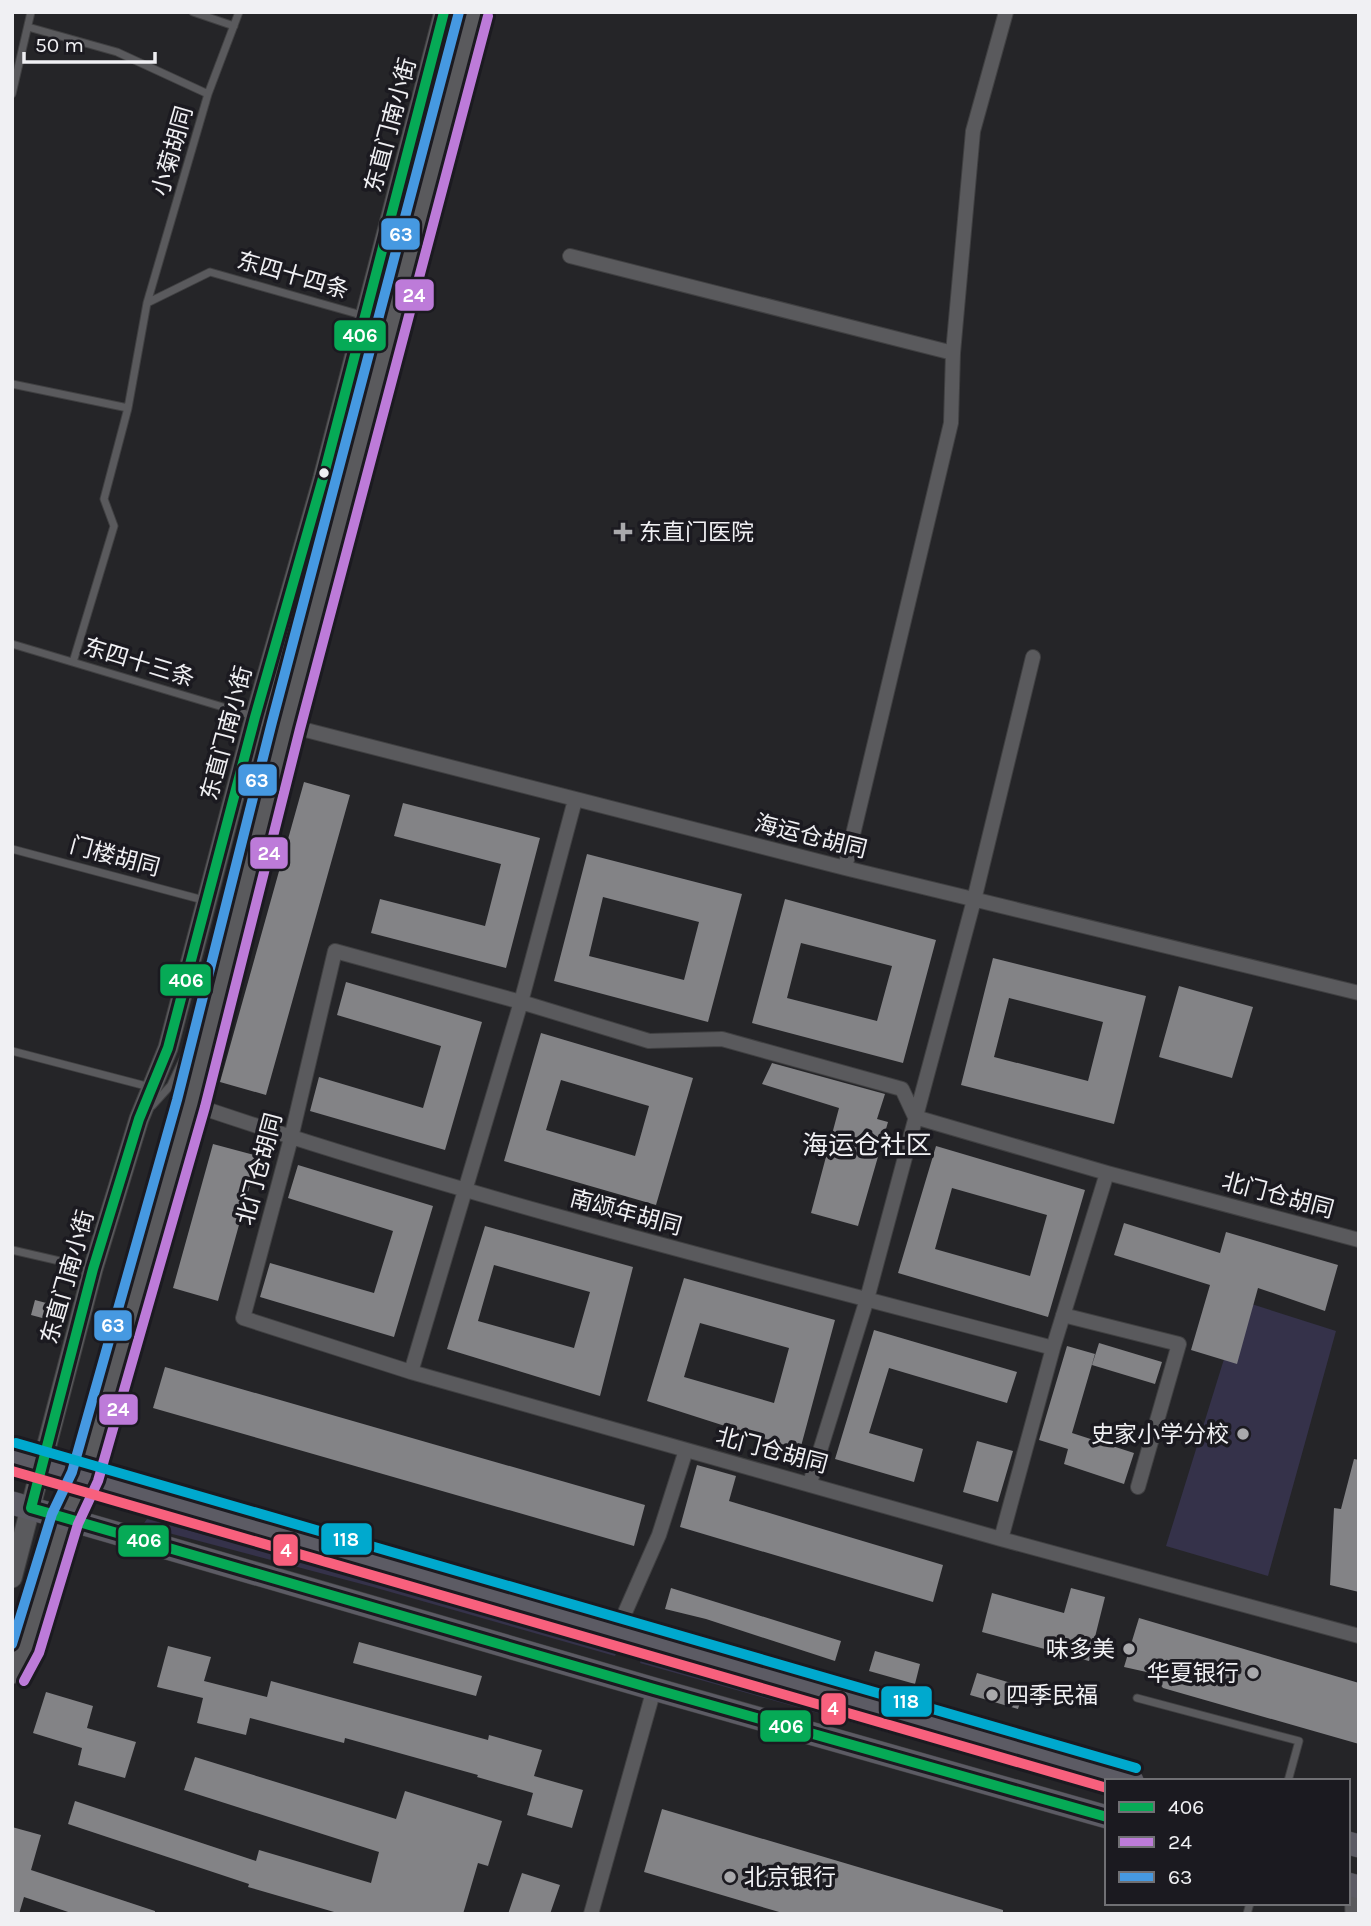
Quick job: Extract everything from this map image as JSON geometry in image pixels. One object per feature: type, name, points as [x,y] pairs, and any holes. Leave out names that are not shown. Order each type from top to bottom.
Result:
[{"type":"main road","name":"东直门南小街","points":[[12,1674],[26,1648],[65,1519],[85,1477],[191,1104],[323,478],[444,12]]},
{"type":"main road","name":"东直门南小街","points":[[12,1578],[21,1506],[43,1464],[93,1269],[139,1119],[168,1048],[208,901],[270,721],[474,12]]},
{"type":"main road","points":[[12,1455],[1125,1779]]},
{"type":"main road","points":[[21,1506],[1105,1816]]},
{"type":"main road","points":[[1354,1885],[1355,1914]]},
{"type":"street","points":[[845,868],[951,423],[953,353],[973,131],[1006,12]]},
{"type":"street","points":[[570,256],[953,353]]},
{"type":"street","points":[[810,1483],[867,1299],[974,900],[1033,657]]},
{"type":"street","name":"海运仓胡同","points":[[270,721],[845,868],[1359,992]]},
{"type":"street","points":[[411,1372],[521,1002],[575,800]]},
{"type":"street","name":"北门仓胡同","points":[[1359,1240],[1107,1173],[915,1117],[902,1089],[722,1039],[649,1041],[521,1002],[335,951],[291,1138],[243,1318],[411,1372],[1001,1539],[1359,1636]]},
{"type":"street","name":"南颂年胡同","points":[[191,1104],[291,1138],[645,1242],[1053,1348]]},
{"type":"street","points":[[1001,1539],[1053,1348],[1107,1173]]},
{"type":"street","points":[[1063,1315],[1178,1344],[1138,1488]]},
{"type":"street","points":[[616,1633],[659,1535],[686,1450]]},
{"type":"street","points":[[591,1914],[654,1689]]},
{"type":"lane","points":[[12,94],[31,12]]},
{"type":"lane","points":[[193,12],[234,26]]},
{"type":"lane","name":"小菊胡同","points":[[148,303],[208,94],[239,12]]},
{"type":"lane","points":[[139,1119],[171,1086],[186,1053],[270,721],[404,228],[459,12]]},
{"type":"lane","points":[[28,27],[117,52],[208,94]]},
{"type":"lane","name":"东四十四条","points":[[148,303],[210,272],[366,316]]},
{"type":"lane","points":[[73,662],[114,526],[104,499],[128,408],[148,303]]},
{"type":"lane","points":[[12,384],[128,408]]},
{"type":"lane","name":"东四十三条","points":[[12,644],[270,721]]},
{"type":"lane","name":"门楼胡同","points":[[12,849],[208,901]]},
{"type":"lane","points":[[12,1051],[152,1087]]},
{"type":"lane","points":[[12,1250],[93,1269]]},
{"type":"lane","points":[[1137,1698],[1299,1741],[1288,1779]]},
{"type":"shaded area","points":[[1242,1301],[1336,1331],[1268,1576],[1166,1546]]},
{"type":"shaded area","points":[[147,1519],[618,1649],[615,1656],[373,1587],[142,1526]]},
{"type":"shaded area","points":[[642,1656],[1105,1786],[1105,1793],[640,1663]]},
{"type":"building","points":[[304,782],[350,795],[266,1095],[220,1082]]},
{"type":"building","points":[[403,803],[540,838],[506,968],[371,933],[380,899],[485,926],[501,864],[394,836]]},
{"type":"building","points":[[587,854],[742,894],[708,1022],[554,981]],"holes":[[[603,897],[699,922],[684,980],[589,956]]]},
{"type":"building","points":[[785,899],[936,940],[903,1063],[752,1023]],"holes":[[[801,943],[892,966],[877,1021],[787,998]]]},
{"type":"building","points":[[993,958],[1146,996],[1114,1124],[961,1085]],"holes":[[[1009,998],[1103,1022],[1088,1081],[994,1057]]]},
{"type":"building","points":[[346,982],[482,1022],[445,1150],[310,1111],[319,1077],[423,1108],[441,1046],[337,1015]]},
{"type":"building","points":[[1179,986],[1253,1007],[1232,1078],[1159,1057]]},
{"type":"building","points":[[541,1033],[693,1078],[656,1205],[504,1161]],"holes":[[[561,1080],[649,1106],[635,1156],[546,1130]]]},
{"type":"building","points":[[772,1063],[885,1094],[877,1119],[888,1122],[858,1226],[811,1213],[839,1108],[762,1084]]},
{"type":"building","points":[[213,1144],[258,1156],[218,1301],[173,1288]]},
{"type":"building","points":[[936,1146],[1085,1190],[1048,1317],[898,1273]],"holes":[[[952,1188],[1047,1215],[1030,1276],[935,1249]]]},
{"type":"building","points":[[298,1165],[433,1206],[394,1337],[260,1297],[270,1263],[374,1293],[393,1231],[288,1198]]},
{"type":"building","points":[[1124,1223],[1220,1253],[1226,1232],[1338,1265],[1325,1311],[1258,1288],[1237,1364],[1191,1350],[1210,1285],[1114,1255]]},
{"type":"building","points":[[485,1226],[633,1267],[600,1396],[447,1349]],"holes":[[[494,1265],[590,1292],[574,1348],[478,1321]]]},
{"type":"building","points":[[684,1278],[835,1320],[800,1450],[647,1401]],"holes":[[[700,1323],[789,1348],[774,1403],[684,1377]]]},
{"type":"building","points":[[35,1300],[50,1304],[46,1319],[31,1315]]},
{"type":"building","points":[[874,1330],[1017,1372],[1007,1403],[889,1368],[869,1433],[923,1449],[914,1482],[835,1459]]},
{"type":"building","points":[[1099,1343],[1162,1362],[1155,1384],[1092,1365]]},
{"type":"building","points":[[1067,1346],[1095,1354],[1072,1433],[1134,1453],[1124,1484],[1064,1464],[1068,1449],[1039,1440]]},
{"type":"building","points":[[165,1367],[645,1505],[634,1546],[153,1408]]},
{"type":"building","points":[[977,1441],[1013,1451],[998,1502],[963,1492]]},
{"type":"building","points":[[1354,1459],[1359,1460],[1359,1592],[1330,1585],[1334,1508],[1341,1509]]},
{"type":"building","points":[[697,1465],[736,1476],[729,1501],[943,1565],[933,1602],[680,1527]]},
{"type":"building","points":[[671,1588],[841,1641],[835,1661],[706,1619],[665,1609]]},
{"type":"building","points":[[1071,1588],[1105,1597],[1089,1661],[982,1632],[992,1593],[1064,1613]]},
{"type":"building","points":[[1139,1618],[1359,1683],[1359,1744],[1163,1688],[1151,1673],[1124,1667]]},
{"type":"building","points":[[359,1642],[482,1676],[476,1696],[353,1663]]},
{"type":"building","points":[[168,1646],[211,1657],[204,1681],[267,1697],[271,1681],[488,1740],[489,1735],[542,1750],[534,1776],[583,1790],[572,1828],[527,1815],[533,1793],[477,1777],[478,1775],[345,1738],[344,1743],[250,1718],[246,1735],[197,1723],[203,1698],[157,1687]]},
{"type":"building","points":[[875,1651],[920,1664],[915,1684],[869,1671]]},
{"type":"building","points":[[977,1673],[1025,1687],[1018,1709],[970,1695]]},
{"type":"building","points":[[46,1692],[93,1706],[87,1728],[136,1742],[125,1778],[78,1765],[82,1748],[33,1733]]},
{"type":"building","points":[[195,1757],[396,1819],[405,1791],[502,1821],[488,1866],[478,1863],[463,1914],[341,1914],[248,1887],[249,1884],[68,1824],[75,1801],[256,1861],[259,1850],[371,1883],[379,1852],[184,1790]]},
{"type":"building","points":[[662,1809],[1003,1910],[1003,1914],[786,1914],[644,1872]]},
{"type":"building","points":[[12,1827],[41,1835],[31,1870],[155,1911],[155,1914],[74,1914],[24,1897],[19,1914],[12,1914]]},
{"type":"building","points":[[522,1873],[560,1885],[550,1914],[508,1914]]},
{"type":"transit line","name":"406","points":[[444,12],[323,478],[255,717],[168,1048],[139,1119],[93,1269],[31,1508],[1105,1816]]},
{"type":"transit line","name":"63","points":[[12,1644],[52,1514],[72,1472],[177,1100],[272,722],[459,12]]},
{"type":"transit line","name":"24","points":[[24,1681],[39,1653],[78,1524],[98,1481],[205,1107],[300,729],[488,16]]},
{"type":"transit line","name":"118","points":[[16,1443],[1136,1768]]},
{"type":"transit line","name":"4","points":[[12,1471],[1105,1787]]},
{"type":"place","name":"东直门医院","points":[[623,532]]},
{"type":"place","name":"史家小学分校","points":[[1243,1434]]},
{"type":"place","name":"味多美","points":[[1129,1649]]},
{"type":"place","name":"华夏银行","points":[[1253,1673]]},
{"type":"place","name":"四季民福","points":[[992,1695]]},
{"type":"place","name":"北京银行","points":[[730,1877]]},
{"type":"district","name":"海运仓社区","points":[[867,1145]]}]
